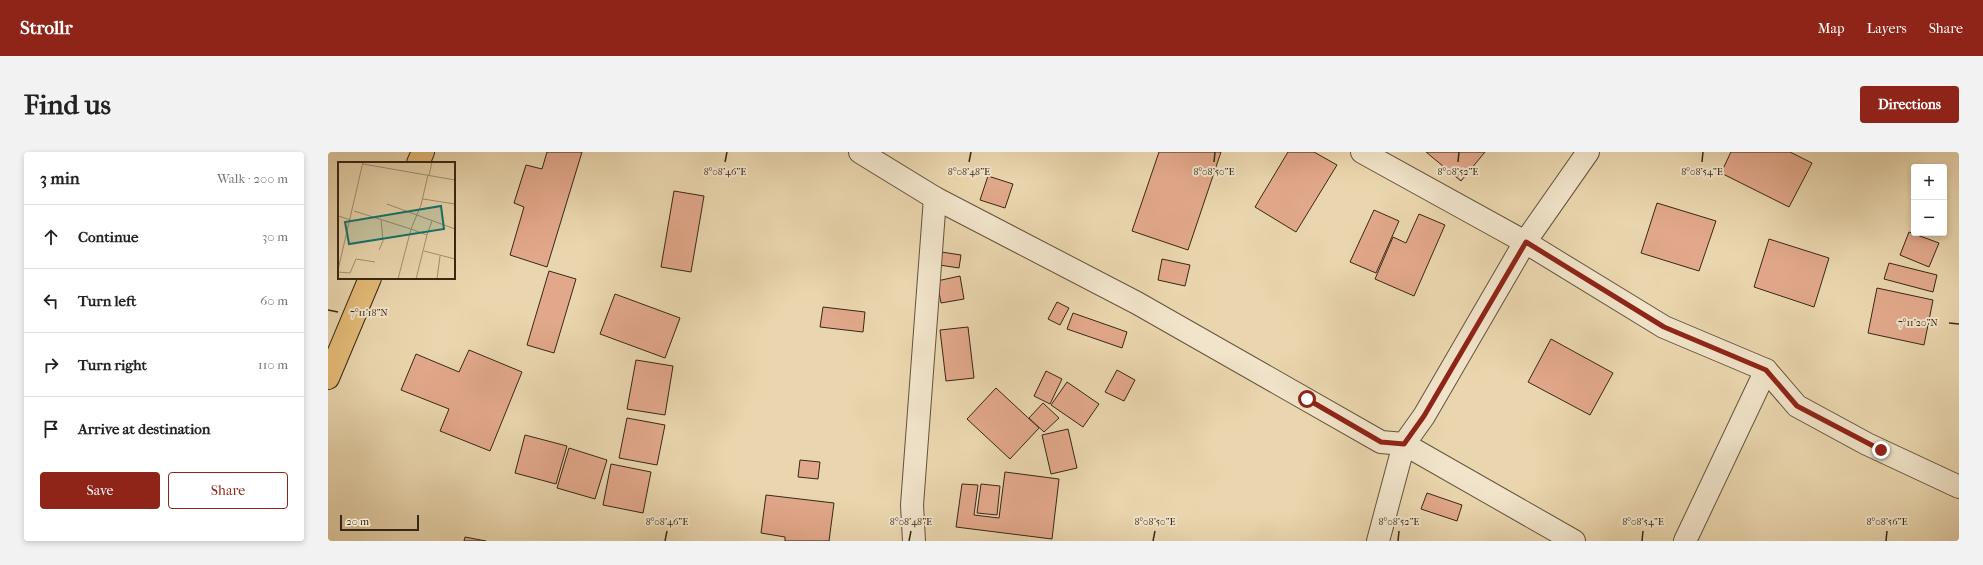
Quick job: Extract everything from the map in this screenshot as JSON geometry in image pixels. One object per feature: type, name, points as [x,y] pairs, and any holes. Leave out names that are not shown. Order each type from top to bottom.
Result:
[{"type":"main road","points":[[418,162],[423,152]]},
{"type":"main road","points":[[328,378],[370,279]]},
{"type":"street","points":[[860,152],[935,198],[1138,303],[1381,442],[1404,444],[1574,541]]},
{"type":"street","points":[[1362,152],[1526,242],[1664,327],[1766,370],[1797,406],[1867,444],[1959,487]]},
{"type":"street","points":[[1378,541],[1404,444],[1424,416],[1526,242],[1588,152]]},
{"type":"street","points":[[914,541],[912,505],[935,198]]},
{"type":"street","points":[[1685,541],[1766,370]]},
{"type":"building","points":[[547,152],[582,152],[547,267],[510,255],[524,207],[514,203],[526,165],[542,169]]},
{"type":"building","points":[[1159,152],[1221,152],[1188,250],[1132,231]]},
{"type":"building","points":[[1288,152],[1314,152],[1337,165],[1296,232],[1255,207]]},
{"type":"building","points":[[1426,152],[1485,152],[1461,181]]},
{"type":"building","points":[[1731,152],[1790,152],[1812,163],[1789,207],[1721,173]]},
{"type":"building","points":[[988,176],[1013,184],[1005,208],[980,200]]},
{"type":"building","points":[[674,191],[704,196],[691,272],[661,267]]},
{"type":"building","points":[[1657,203],[1716,221],[1699,271],[1641,253]]},
{"type":"building","points":[[1374,210],[1399,221],[1376,273],[1350,262]]},
{"type":"building","points":[[1419,214],[1445,225],[1414,296],[1375,279],[1393,237],[1406,243]]},
{"type":"building","points":[[1909,232],[1911,233],[1911,236],[1920,236],[1939,243],[1929,267],[1900,255]]},
{"type":"building","points":[[1769,239],[1829,258],[1814,307],[1754,287]]},
{"type":"building","points":[[935,251],[961,255],[959,268],[933,264]]},
{"type":"building","points":[[1162,259],[1190,265],[1185,286],[1158,280]]},
{"type":"building","points":[[1889,263],[1937,275],[1933,292],[1884,279]]},
{"type":"building","points":[[549,271],[576,279],[554,353],[527,345]]},
{"type":"building","points":[[960,276],[964,299],[941,303],[937,281]]},
{"type":"building","points":[[1877,288],[1933,300],[1924,345],[1868,333]]},
{"type":"building","points":[[615,294],[680,318],[665,358],[600,334]]},
{"type":"building","points":[[1057,302],[1069,308],[1060,325],[1048,319]]},
{"type":"building","points":[[823,307],[865,312],[863,332],[820,327]]},
{"type":"building","points":[[1073,313],[1127,332],[1122,348],[1067,329]]},
{"type":"building","points":[[968,327],[974,378],[946,381],[940,330]]},
{"type":"building","points":[[1551,339],[1613,373],[1590,415],[1528,382]]},
{"type":"building","points":[[469,350],[522,372],[490,451],[440,431],[449,409],[401,390],[416,354],[459,372]]},
{"type":"building","points":[[636,360],[673,366],[665,415],[627,409]]},
{"type":"building","points":[[1117,370],[1135,380],[1124,401],[1105,392]]},
{"type":"building","points":[[1046,371],[1062,379],[1050,404],[1034,396]]},
{"type":"building","points":[[1067,382],[1099,404],[1083,427],[1051,405]]},
{"type":"building","points":[[996,388],[1039,428],[1010,459],[967,419]]},
{"type":"building","points":[[1043,403],[1059,418],[1044,432],[1029,418]]},
{"type":"building","points":[[627,418],[665,425],[657,465],[619,458]]},
{"type":"building","points":[[1068,429],[1077,468],[1051,474],[1042,435]]},
{"type":"building","points":[[525,435],[567,446],[556,484],[515,473]]},
{"type":"building","points":[[569,448],[607,460],[595,499],[557,488]]},
{"type":"building","points":[[800,460],[820,462],[818,479],[798,477]]},
{"type":"building","points":[[611,464],[651,472],[643,513],[603,505]]},
{"type":"building","points":[[1005,472],[1059,479],[1052,539],[956,527],[962,484],[978,485],[974,515],[999,518]]},
{"type":"building","points":[[981,484],[1000,486],[997,515],[977,513]]},
{"type":"building","points":[[1427,493],[1462,505],[1457,521],[1421,509]]},
{"type":"building","points":[[766,495],[834,503],[829,541],[785,541],[785,537],[761,533]]},
{"type":"building","points":[[465,537],[486,541],[464,541]]},
{"type":"route","points":[[1307,399],[1381,442],[1404,444],[1424,416],[1526,242],[1664,327],[1766,370],[1797,406],[1881,450]]}]
